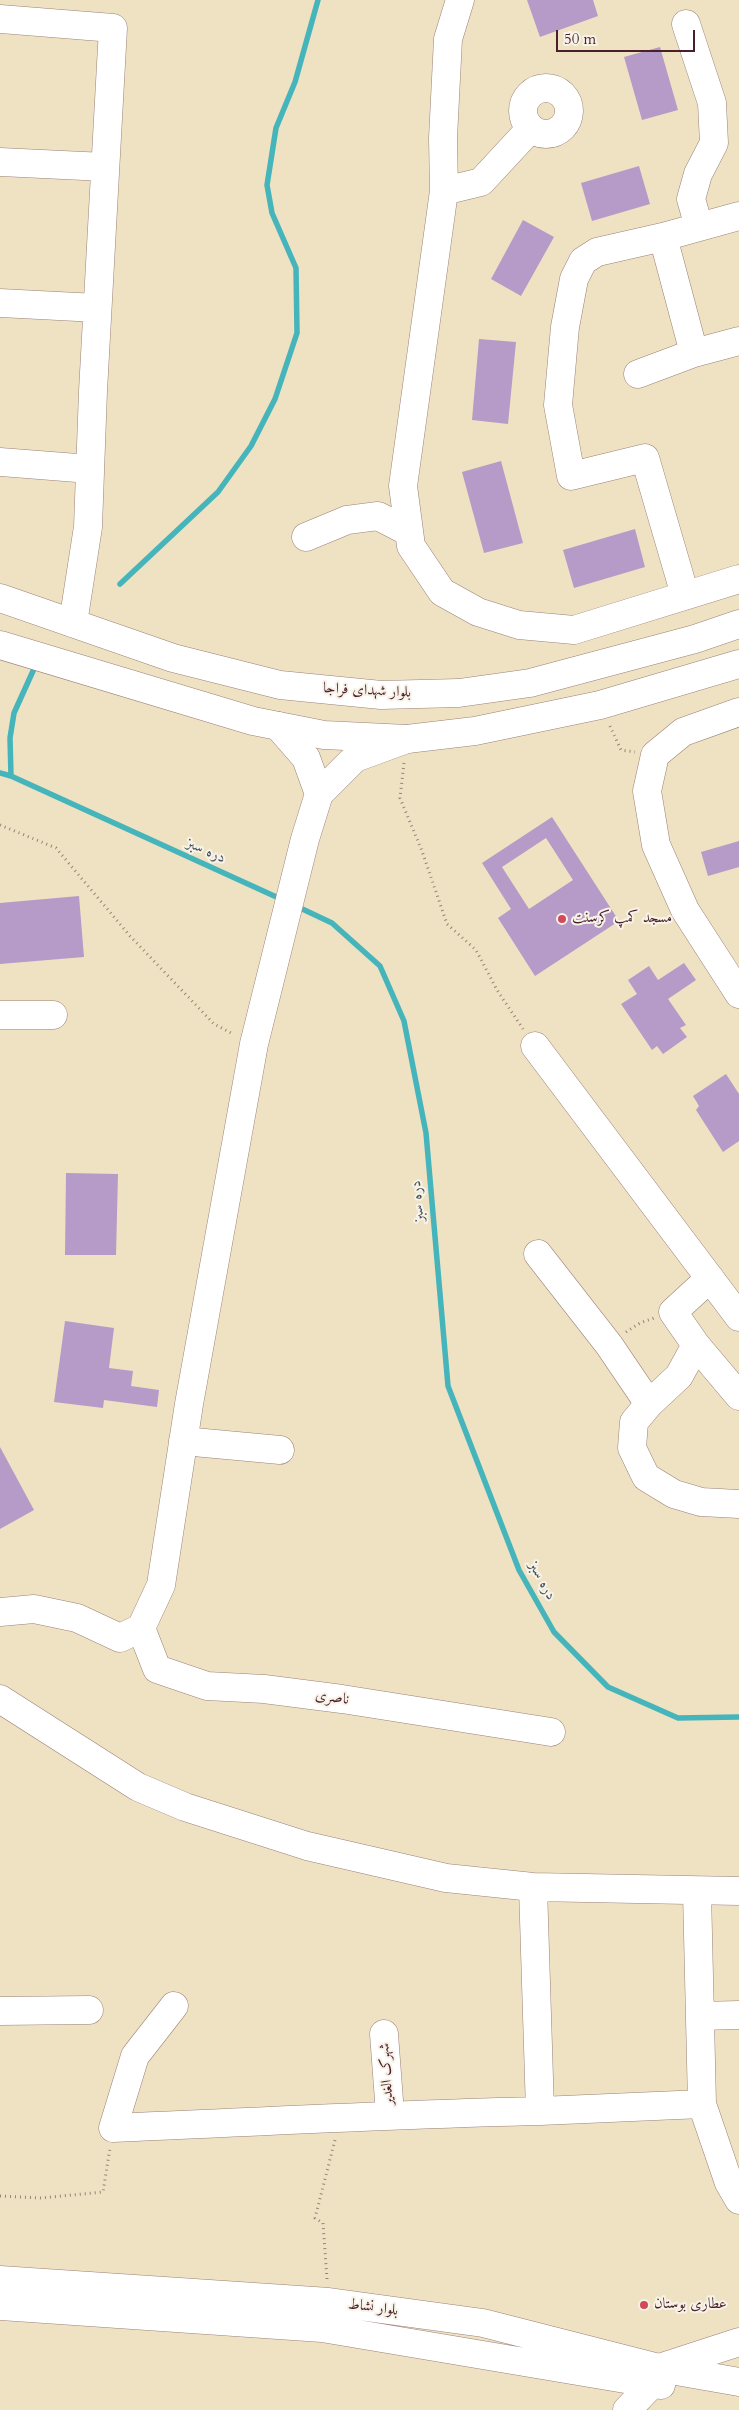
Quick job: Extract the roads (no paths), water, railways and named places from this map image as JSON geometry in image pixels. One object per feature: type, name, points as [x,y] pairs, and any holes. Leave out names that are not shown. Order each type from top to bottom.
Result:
[{"type":"street","points":[[460,0],[448,39],[443,138],[444,191],[403,486],[411,546],[442,592],[478,612],[519,625],[574,630],[739,579]]},
{"type":"street","points":[[0,20],[113,28],[97,308],[88,527],[73,623]]},
{"type":"street","points":[[686,24],[712,103],[714,143],[698,174],[691,199],[699,227]]},
{"type":"street","points":[[444,191],[481,182],[531,128]]},
{"type":"street","points":[[0,162],[105,167]]},
{"type":"street","points":[[685,595],[645,458],[571,476],[558,405],[565,327],[574,279],[583,261],[597,252],[663,237],[739,216]]},
{"type":"street","points":[[663,237],[694,354]]},
{"type":"street","points":[[0,303],[97,308]]},
{"type":"street","points":[[638,374],[694,354],[739,341]]},
{"type":"street","points":[[0,462],[90,469]]},
{"type":"street","points":[[306,537],[347,520],[378,516],[409,532]]},
{"type":"street","name":"بلوار شهدای فراجا","points":[[0,598],[173,658],[280,685],[381,695],[459,693],[530,683],[695,639],[739,624]]},
{"type":"street","points":[[0,645],[243,718],[278,726],[324,735],[407,738],[474,731],[600,705],[739,664]]},
{"type":"street","points":[[739,712],[683,732],[655,755],[647,791],[656,845],[685,910],[739,994]]},
{"type":"street","points":[[278,726],[306,758],[320,794]]},
{"type":"street","points":[[0,1612],[34,1609],[77,1618],[120,1638],[141,1628],[161,1585],[183,1441],[254,1044],[306,839],[320,794],[355,758],[407,738]]},
{"type":"street","points":[[0,1014],[53,1015]]},
{"type":"street","points":[[535,1046],[739,1317]]},
{"type":"street","points":[[538,1254],[609,1344],[649,1404]]},
{"type":"street","points":[[710,1278],[673,1312],[696,1345],[739,1396]]},
{"type":"street","points":[[696,1345],[679,1376],[649,1404],[634,1422],[632,1448],[646,1477],[674,1494],[701,1502],[739,1504]]},
{"type":"street","points":[[183,1441],[280,1450]]},
{"type":"street","name":"ناصری","points":[[141,1628],[157,1669],[207,1686],[264,1689],[342,1698],[551,1732]]},
{"type":"street","points":[[0,1699],[138,1787],[184,1807],[307,1846],[446,1878],[533,1887],[697,1892],[739,1891]]},
{"type":"street","points":[[533,1887],[540,2111]]},
{"type":"street","points":[[697,1892],[702,2104],[729,2182],[739,2200]]},
{"type":"street","points":[[174,2006],[136,2056],[113,2128],[341,2119],[390,2114],[540,2111],[702,2104]]},
{"type":"street","points":[[0,2011],[89,2010]]},
{"type":"street","points":[[700,2016],[739,2015]]},
{"type":"street","name":"شهرک الغدیر","points":[[384,2034],[390,2114]]},
{"type":"street","name":"بلوار نشاط","points":[[0,2280],[328,2302],[483,2322],[656,2376],[739,2399]]},
{"type":"street","name":"بلوار نشاط","points":[[0,2306],[322,2328],[656,2376],[739,2382]]},
{"type":"street","points":[[627,2410],[656,2376],[739,2342]]},
{"type":"waterway","points":[[120,584],[218,492],[251,446],[275,399],[297,333],[296,268],[272,213],[267,185],[276,128],[295,82],[318,0]]},
{"type":"waterway","points":[[11,776],[10,738],[14,713],[33,671]]},
{"type":"waterway","name":"دره سبز","points":[[0,773],[11,776],[283,900]]},
{"type":"waterway","name":"دره سبز","points":[[296,906],[332,923],[380,966],[404,1021],[426,1133],[448,1386],[519,1570],[554,1632],[608,1687],[678,1718],[739,1717]]},
{"type":"place","name":"مسجد کمپ کرسنت","points":[[562,919]]},
{"type":"place","name":"عطاری بوستان","points":[[644,2305]]}]
